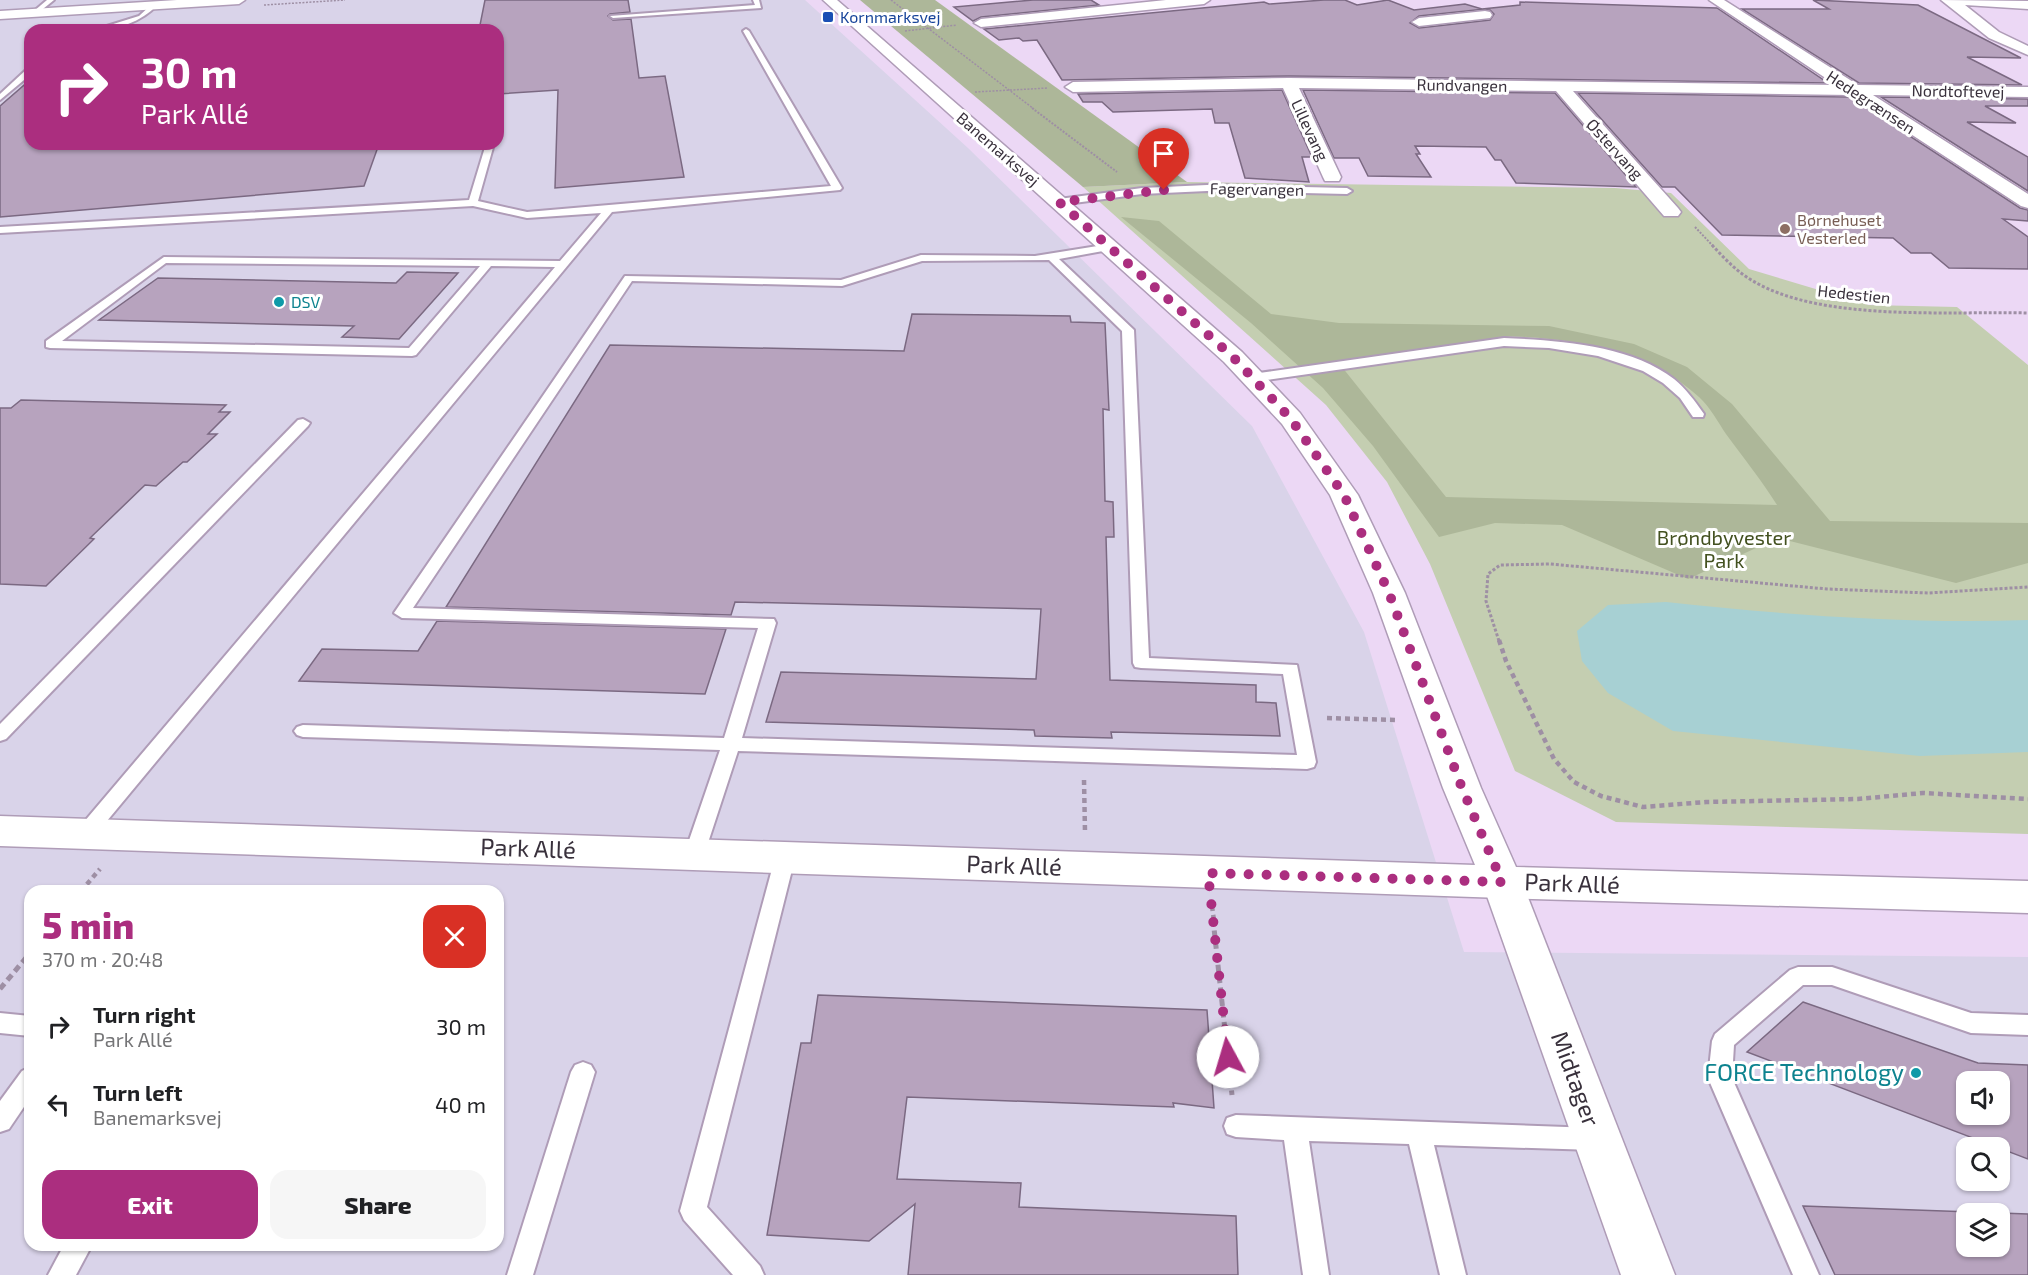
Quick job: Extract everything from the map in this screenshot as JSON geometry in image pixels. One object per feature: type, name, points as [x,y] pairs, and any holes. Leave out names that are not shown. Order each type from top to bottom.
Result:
[{"type":"street","points":[[0,15],[239,0]]},
{"type":"street","name":"Banemarksvej","points":[[828,0],[1233,357],[1291,419],[1344,495],[1389,593],[1462,788],[1502,882]]},
{"type":"street","points":[[981,23],[1204,0]]},
{"type":"street","name":"Hedegrænsen","points":[[1715,0],[2028,202]]},
{"type":"street","points":[[1949,0],[2028,5]]},
{"type":"street","points":[[1949,0],[1994,35],[2028,51]]},
{"type":"street","points":[[1422,8],[1452,19]]},
{"type":"street","points":[[1419,22],[1485,15]]},
{"type":"street","name":"Rundvangen","points":[[1073,87],[1289,83],[1852,90]]},
{"type":"street","name":"Lillevang","points":[[1289,83],[1332,177]]},
{"type":"street","name":"Østervang","points":[[1560,86],[1671,212]]},
{"type":"street","name":"Nordtoftevej","points":[[1852,90],[2028,92]]},
{"type":"street","name":"Park Allé","points":[[0,831],[1208,873],[2028,897]]},
{"type":"street","name":"Midtager","points":[[1502,882],[1648,1275]]},
{"type":"lane","points":[[36,12],[51,0]]},
{"type":"lane","points":[[613,16],[759,7],[756,0]]},
{"type":"lane","points":[[117,24],[141,17],[154,5]]},
{"type":"lane","points":[[0,230],[473,203],[527,215],[837,188],[746,31]]},
{"type":"lane","points":[[0,98],[24,76]]},
{"type":"lane","points":[[473,203],[488,150]]},
{"type":"lane","name":"Fagervangen","points":[[1059,202],[1142,190],[1207,188],[1347,191]]},
{"type":"lane","points":[[85,834],[609,209]]},
{"type":"lane","points":[[694,855],[768,623],[402,613],[630,278],[842,283],[921,258],[1035,259],[1110,248]]},
{"type":"lane","points":[[303,731],[1307,762],[1291,669],[1141,663],[1128,330],[1051,256]]},
{"type":"lane","points":[[489,262],[412,352],[50,344],[164,260],[489,262],[563,264]]},
{"type":"lane","points":[[1252,378],[1504,342],[1542,343],[1583,349],[1613,357],[1657,375],[1683,394],[1698,414]]},
{"type":"lane","points":[[0,735],[303,423]]},
{"type":"lane","points":[[751,1275],[693,1211],[785,858]]},
{"type":"lane","points":[[1806,1275],[1720,1078],[1723,1041],[1798,976],[1832,976],[1971,1023],[2028,1025]]},
{"type":"lane","points":[[0,1023],[24,1025]]},
{"type":"lane","points":[[520,1275],[583,1072]]},
{"type":"lane","points":[[0,1121],[24,1087]]},
{"type":"lane","points":[[1236,1126],[1598,1139]]},
{"type":"lane","points":[[1295,1129],[1316,1275]]},
{"type":"lane","points":[[1419,1133],[1453,1275]]},
{"type":"lane","points":[[61,1275],[75,1251]]},
{"type":"path","points":[[891,0],[1007,91],[1142,190]]},
{"type":"path","points":[[869,35],[981,23]]},
{"type":"path","points":[[936,94],[1073,87]]},
{"type":"path","name":"Hedestien","points":[[1671,212],[1689,221],[1734,268],[1752,281],[1811,303],[1868,310],[2028,313]]},
{"type":"path","points":[[2028,587],[1928,593],[1827,589],[1636,570],[1540,564],[1500,566],[1488,574],[1486,601],[1506,661],[1554,759],[1574,782],[1601,796],[1643,807],[1706,802],[1858,800],[1923,794],[2028,799]]},
{"type":"path","points":[[1299,718],[1437,721]]},
{"type":"path","points":[[1084,755],[1085,868]]},
{"type":"path","points":[[1208,873],[1236,1126]]},
{"type":"path","points":[[0,988],[24,960]]},
{"type":"shaded area","points":[[0,0],[805,0],[968,148],[1252,426],[1364,632],[1464,952],[2028,957],[2028,1275],[0,1275]]},
{"type":"shaded area","points":[[1666,602],[1847,617],[1937,621],[2028,620],[2028,752],[1920,756],[1673,731],[1608,693],[1582,661],[1577,631],[1608,605]]},
{"type":"green space","points":[[860,0],[935,0],[1187,182],[1083,187]]},
{"type":"green space","name":"Brøndbyvester Park","points":[[1187,182],[1615,188],[1671,193],[1749,269],[1869,305],[1957,307],[2028,365],[2028,834],[1616,822],[1515,771],[1430,564],[1387,482],[1326,405],[1083,187]]},
{"type":"green space","points":[[1121,217],[1159,221],[1271,314],[1339,323],[1549,326],[1634,344],[1687,367],[1732,404],[1830,521],[2028,523],[2028,563],[1956,583],[1778,538],[1688,579],[1562,525],[1495,523],[1439,537],[1373,446],[1323,388],[1251,323]],"holes":[[[1510,336],[1561,340],[1610,350],[1657,368],[1679,381],[1707,405],[1777,505],[1446,497],[1338,362]]]},
{"type":"building","points":[[485,0],[628,0],[630,12],[608,16],[613,20],[631,19],[639,78],[665,76],[684,177],[555,188],[558,90],[504,94],[504,24],[480,24]]},
{"type":"building","points":[[1033,0],[1091,0],[1099,5],[981,17],[973,21],[954,7]]},
{"type":"building","points":[[1345,0],[1357,5],[1388,0],[1414,10],[1465,4],[1482,9],[1520,5],[1520,2],[1717,8],[1828,83],[1289,76],[1062,80],[1037,40],[1023,41],[1019,38],[999,40],[984,29],[1264,2],[1269,4]],"holes":[[[1490,10],[1494,14],[1490,20],[1419,28],[1410,23],[1419,16]]]},
{"type":"building","points":[[1813,0],[1918,5],[2021,58],[1967,57],[2022,85],[1859,83],[1742,9],[1829,9]]},
{"type":"building","points":[[24,85],[24,150],[377,150],[364,186],[0,217],[0,106]]},
{"type":"building","points":[[1282,90],[1312,157],[1302,157],[1309,182],[1245,178],[1229,123],[1215,123],[1212,109],[1113,112],[1102,102],[1083,102],[1078,94]]},
{"type":"building","points":[[1303,90],[1555,93],[1636,187],[1516,183],[1501,160],[1495,160],[1486,147],[1415,146],[1420,154],[1416,154],[1431,177],[1368,176],[1359,158],[1334,158]]},
{"type":"building","points":[[1578,93],[1850,97],[2020,208],[2028,210],[2028,221],[2003,219],[2028,237],[2028,269],[1949,268],[1931,253],[1911,253],[1893,238],[1722,235],[1675,187],[1662,187]]},
{"type":"building","points":[[1881,97],[2028,99],[2028,106],[1985,106],[2016,123],[1967,122],[2028,157],[2028,191]]},
{"type":"building","name":"DSV","points":[[407,272],[458,273],[399,339],[342,337],[354,326],[99,320],[158,278],[396,283]]},
{"type":"building","points":[[912,314],[1070,316],[1071,322],[1105,323],[1109,410],[1103,409],[1105,501],[1113,502],[1114,537],[1106,537],[1110,680],[1256,685],[1256,702],[1276,703],[1280,736],[1111,732],[1112,738],[1035,736],[1034,730],[766,722],[781,672],[1036,679],[1041,609],[735,602],[731,615],[446,607],[610,345],[904,351]]},
{"type":"building","points":[[21,400],[226,405],[219,412],[230,412],[208,434],[217,434],[187,462],[183,462],[156,486],[145,485],[90,538],[94,539],[46,586],[0,584],[0,408],[11,408]]},
{"type":"building","points":[[437,621],[726,629],[705,694],[299,681],[322,649],[418,651]]},
{"type":"building","points":[[818,995],[1207,1010],[1214,1108],[1173,1103],[1174,1107],[907,1097],[897,1179],[1021,1183],[1019,1207],[1236,1216],[1238,1275],[908,1275],[915,1204],[869,1241],[767,1235],[801,1043],[811,1043]]},
{"type":"building","name":"FORCE Technology","points":[[1803,1002],[1978,1063],[2028,1065],[2028,1159],[2010,1152],[2010,1137],[1970,1137],[1747,1052]]},
{"type":"building","points":[[1803,1206],[1956,1211],[1956,1257],[2010,1257],[2010,1213],[2028,1214],[2028,1275],[1835,1275]]},
{"type":"place","name":"Kornmarksvej","points":[[828,17]]},
{"type":"place","name":"Børnehuset Vesterled","points":[[1785,229]]},
{"type":"place","name":"DSV","points":[[279,302]]},
{"type":"place","name":"FORCE Technology","points":[[1916,1073]]},
{"type":"route","points":[[1164,190],[1142,190],[1059,202],[1233,357],[1291,419],[1344,495],[1389,593],[1462,788],[1502,882],[1208,873],[1228,1057]]}]
